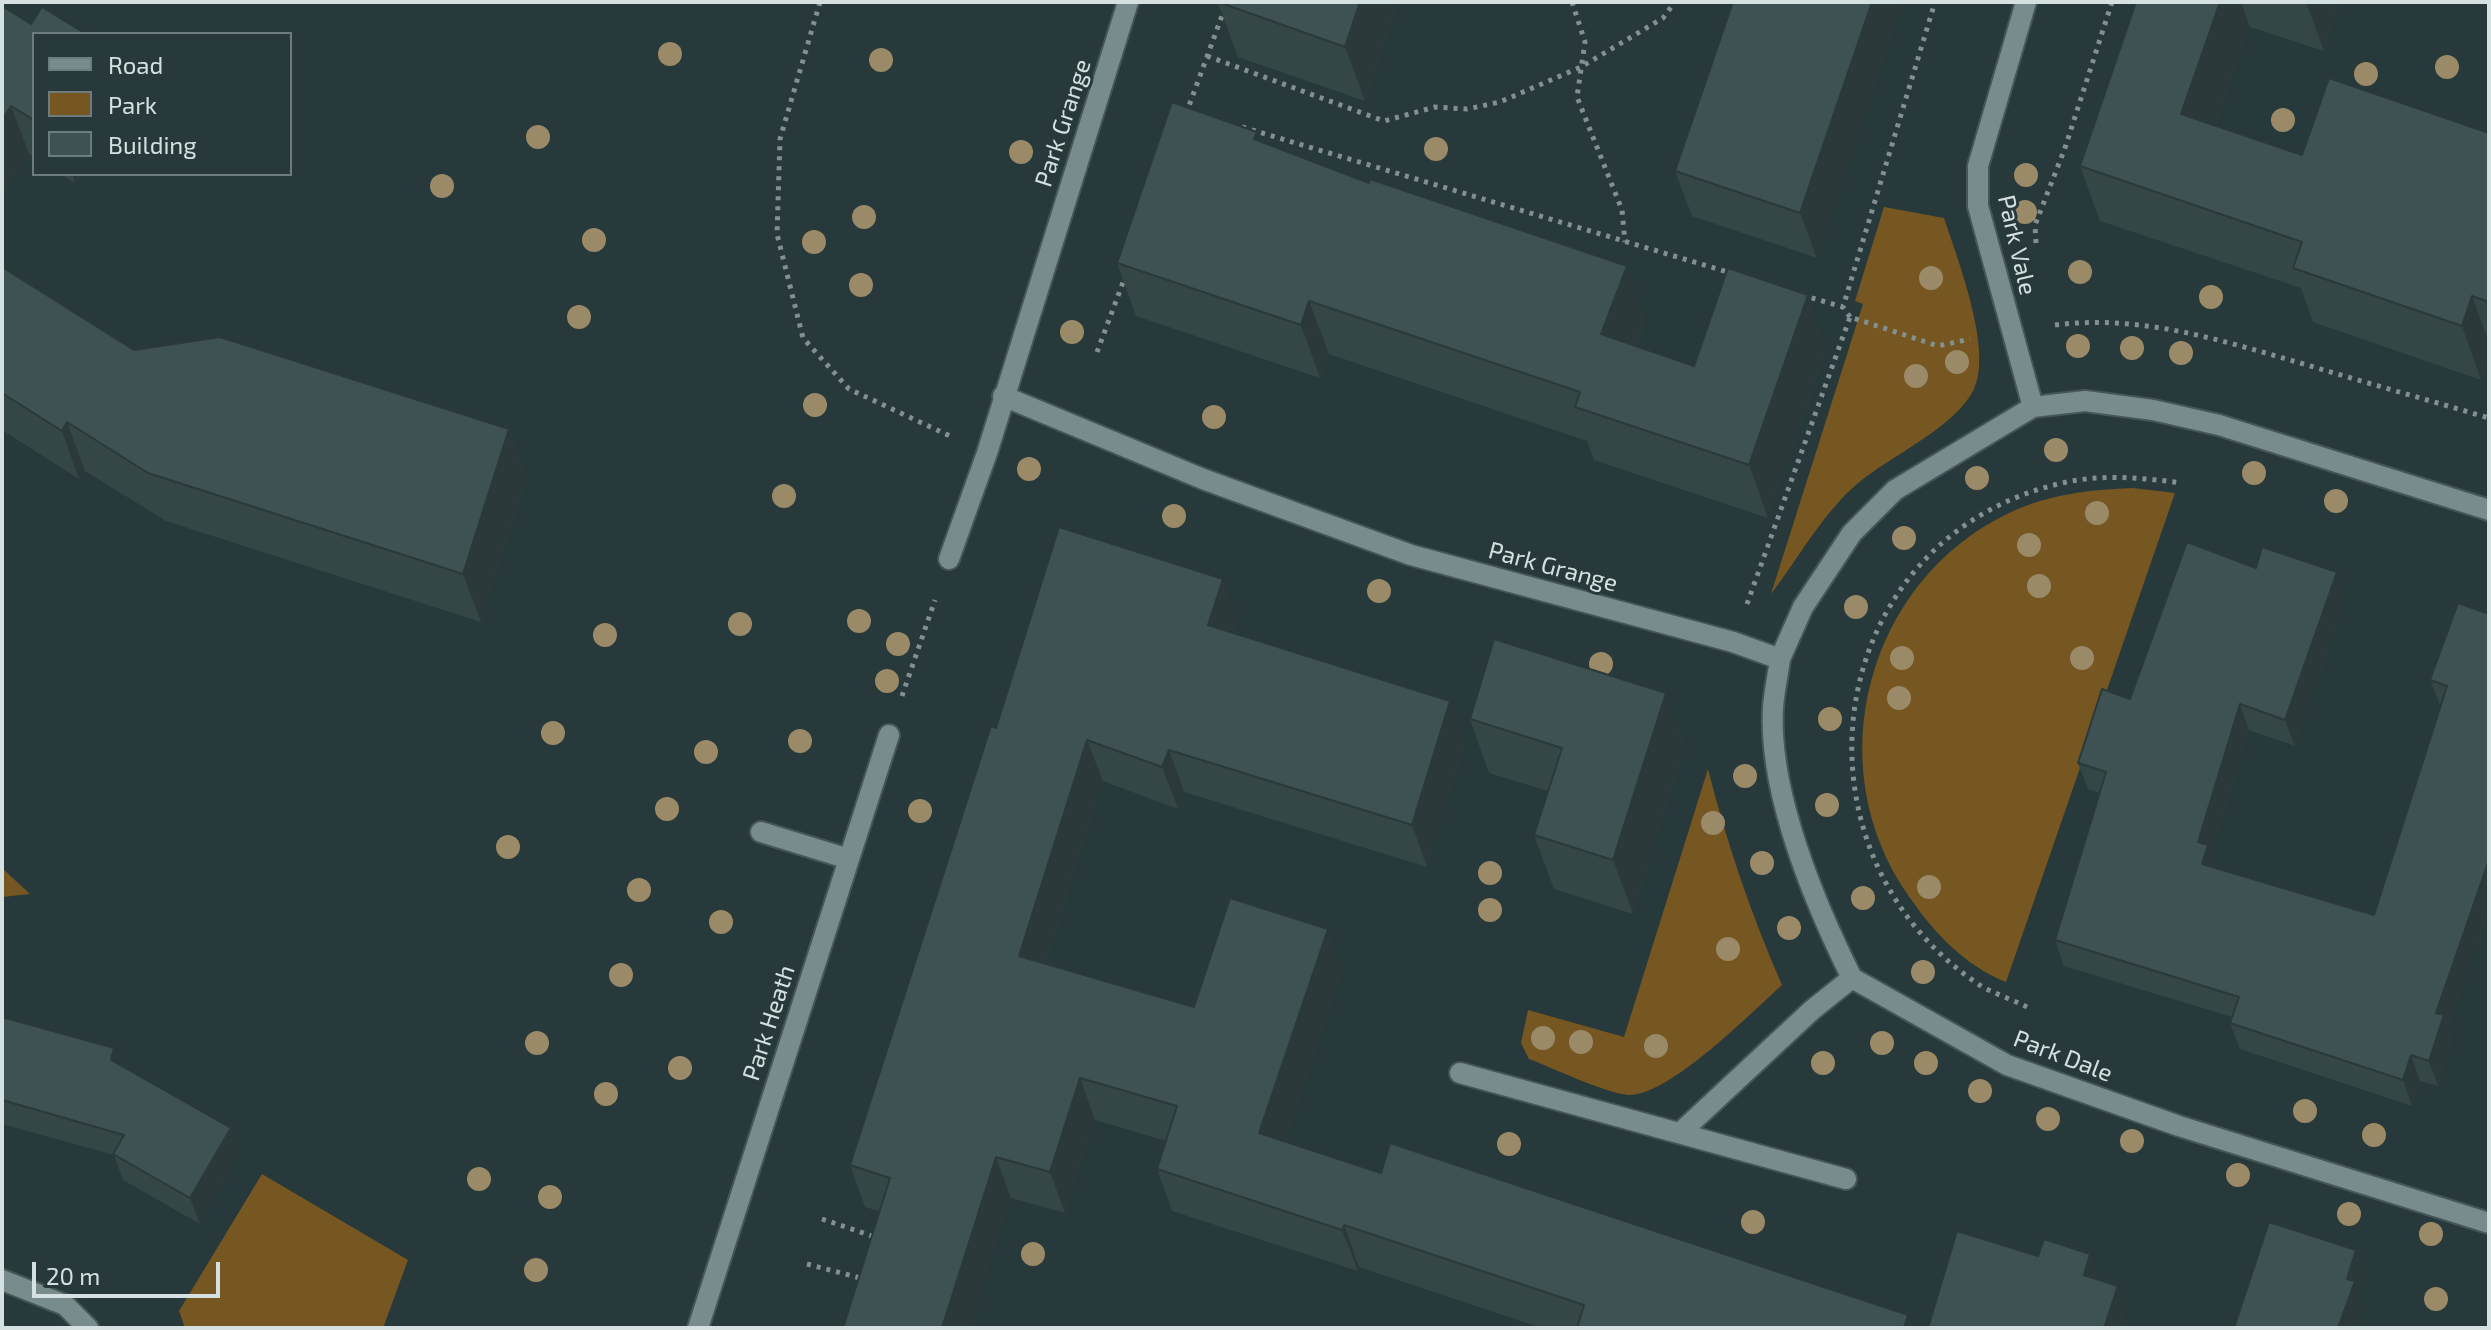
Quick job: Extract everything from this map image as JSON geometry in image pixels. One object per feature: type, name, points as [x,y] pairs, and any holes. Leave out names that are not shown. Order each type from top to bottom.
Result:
[{"type":"street","name":"Park Grange","points":[[949,559],[987,453],[1128,2]]},
{"type":"street","name":"Park Vale","points":[[2026,2],[1978,166],[1978,206],[2033,407]]},
{"type":"street","name":"Park Grange","points":[[1003,396],[1203,479],[1411,555],[1733,642],[1780,659]]},
{"type":"street","points":[[1681,1132],[1812,1010],[1852,978],[1816,908],[1787,806],[1778,764],[1773,710],[1780,659],[1803,607],[1852,533],[1895,490],[2033,407],[2085,401],[2153,410],[2219,425],[2489,510]]},
{"type":"street","name":"Park Heath","points":[[698,1328],[889,735]]},
{"type":"street","points":[[761,832],[849,859]]},
{"type":"street","name":"Park Dale","points":[[1852,978],[2007,1065],[2179,1126],[2489,1223]]},
{"type":"street","points":[[1460,1073],[1846,1179]]},
{"type":"street","points":[[2,1280],[65,1305],[88,1328]]},
{"type":"path","points":[[820,2],[780,139],[777,234],[803,338],[849,389],[987,453]]},
{"type":"path","points":[[1182,125],[1227,2]]},
{"type":"path","points":[[1572,2],[1585,42],[1577,97],[1622,210],[1625,242]]},
{"type":"path","points":[[1207,56],[1384,121],[1435,107],[1467,109],[1500,102],[1581,67],[1663,18],[1675,2]]},
{"type":"path","points":[[1843,307],[1935,2]]},
{"type":"path","points":[[2037,253],[2035,225],[2065,148],[2112,2]]},
{"type":"path","points":[[1188,110],[1203,115]]},
{"type":"path","points":[[1233,124],[1741,277]]},
{"type":"path","points":[[1097,352],[1128,268]]},
{"type":"path","points":[[1799,294],[1843,307],[1850,317],[1938,346],[2010,331],[2087,321],[2156,326],[2230,343],[2489,418]]},
{"type":"path","points":[[2053,310],[2058,325]]},
{"type":"path","points":[[1733,642],[1850,317]]},
{"type":"path","points":[[2027,1007],[1979,985],[1947,958],[1917,929],[1890,891],[1869,845],[1855,799],[1849,754],[1853,708],[1864,658],[1885,615],[1913,573],[1950,538],[1992,509],[2039,490],[2096,477],[2139,477],[2182,483]]},
{"type":"path","points":[[889,735],[949,559]]},
{"type":"path","points":[[822,1219],[883,1240]]},
{"type":"path","points":[[807,1264],[870,1281]]},
{"type":"green space","points":[[1884,207],[1944,218],[1971,304],[1979,351],[1979,372],[1974,389],[1953,416],[1871,473],[1845,496],[1822,522],[1771,594],[1863,304],[1855,301]]},
{"type":"green space","points":[[2133,488],[2175,493],[2006,982],[1977,967],[1939,935],[1908,895],[1881,844],[1866,790],[1863,735],[1871,681],[1890,630],[1920,583],[1960,544],[2009,513],[2039,501],[2085,492]]},
{"type":"green space","points":[[1708,769],[1740,878],[1782,985],[1708,1051],[1665,1083],[1645,1092],[1618,1093],[1529,1059],[1521,1043],[1528,1010],[1624,1037]]},
{"type":"green space","points":[[2,868],[30,894],[2,897]]},
{"type":"green space","points":[[262,1174],[408,1260],[383,1328],[185,1328],[179,1311]]},
{"type":"building","points":[[1218,2],[1360,2],[1345,47]]},
{"type":"building","points":[[1733,2],[1872,2],[1800,213],[1675,171]]},
{"type":"building","points":[[2136,2],[2220,2],[2181,114],[2302,155],[2329,78],[2489,133],[2489,302],[2472,296],[2462,326],[2293,268],[2302,242],[2080,166]]},
{"type":"building","points":[[2,6],[31,24],[42,7],[83,32],[32,32],[32,119],[11,106],[2,120]]},
{"type":"building","points":[[1172,102],[1257,132],[1254,139],[1369,183],[1370,179],[1627,266],[1601,334],[1694,366],[1728,268],[1808,295],[1749,465],[1575,407],[1580,392],[1309,301],[1301,325],[1117,263]]},
{"type":"building","points":[[2,267],[134,350],[220,337],[509,429],[463,574],[148,473],[67,422],[62,431],[2,393]]},
{"type":"building","points":[[1059,527],[1223,579],[1208,625],[1450,701],[1412,825],[1169,750],[1162,767],[1087,740],[1019,956],[1194,1007],[1230,898],[1328,929],[1259,1133],[1381,1173],[1390,1143],[1908,1315],[1904,1328],[1577,1328],[1584,1305],[1344,1225],[1342,1230],[1157,1169],[1177,1106],[1080,1078],[1050,1172],[996,1157],[942,1328],[843,1328],[890,1178],[850,1165],[991,726],[996,728]]},
{"type":"building","points":[[2187,542],[2256,568],[2262,547],[2337,572],[2285,720],[2240,704],[2198,842],[2208,845],[2202,864],[2374,915],[2447,686],[2430,680],[2458,603],[2489,614],[2489,860],[2436,1013],[2444,1015],[2429,1061],[2411,1055],[2403,1080],[2230,1023],[2239,997],[2055,940],[2106,772],[2078,763],[2102,689],[2130,699]]},
{"type":"building","points":[[1494,639],[1666,693],[1613,860],[1534,835],[1562,748],[1470,719]]},
{"type":"building","points":[[2,1017],[114,1048],[111,1060],[231,1128],[190,1198],[113,1154],[124,1135],[2,1100]]},
{"type":"building","points":[[2269,1222],[2356,1250],[2347,1279],[2355,1281],[2338,1328],[2234,1328]]},
{"type":"building","points":[[1957,1231],[2038,1256],[2044,1239],[2090,1254],[2084,1275],[2118,1286],[2104,1328],[1928,1328]]}]
